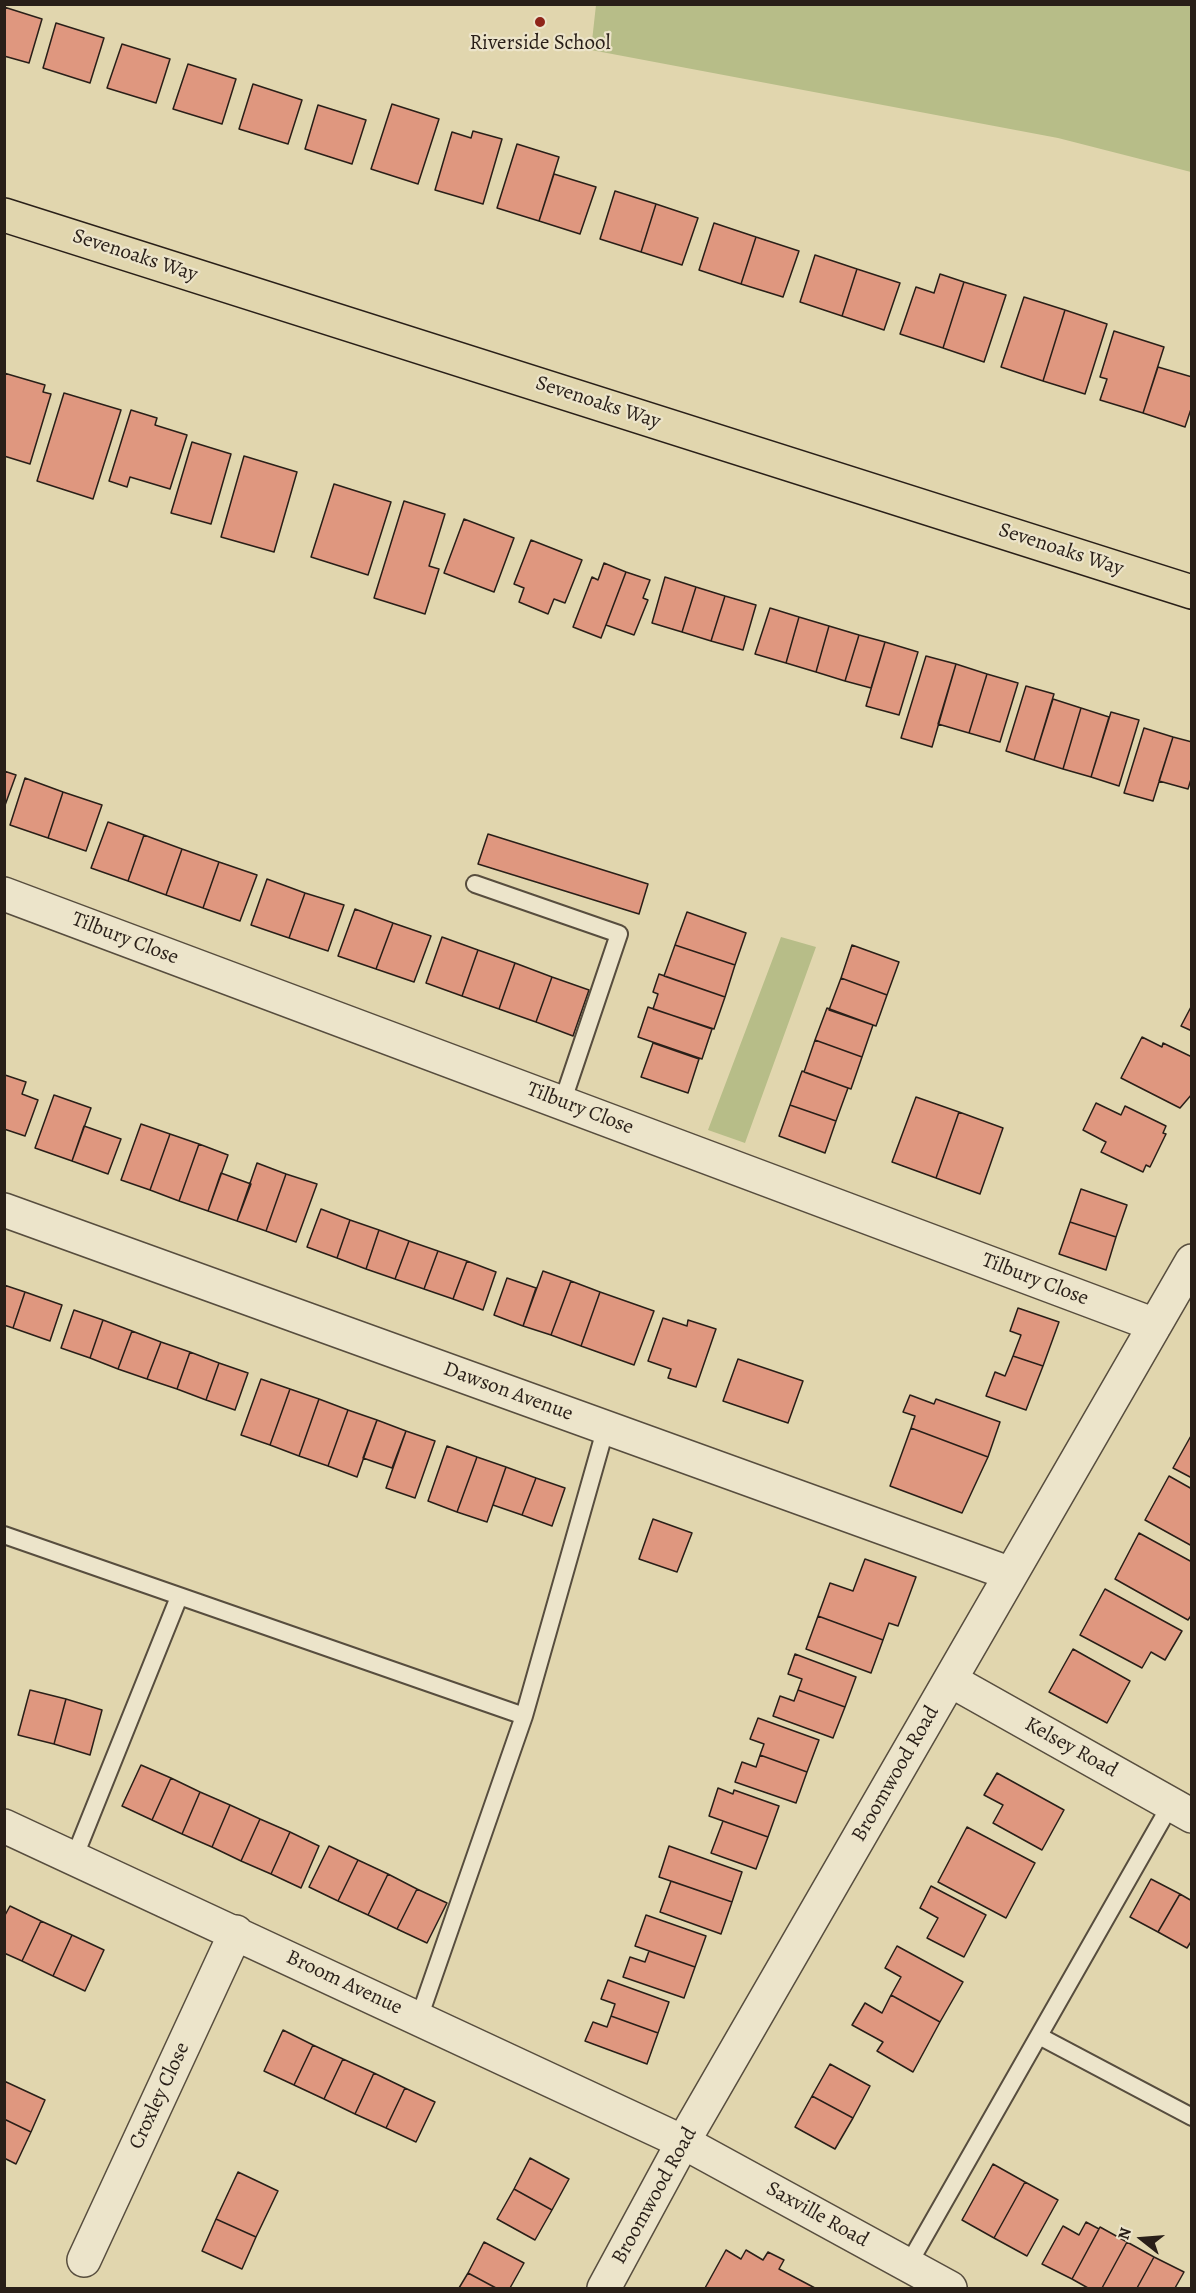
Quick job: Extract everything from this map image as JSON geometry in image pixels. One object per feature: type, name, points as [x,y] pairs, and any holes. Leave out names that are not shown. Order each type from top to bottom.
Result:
[{"type":"main road","name":"Sevenoaks Way","points":[[4,215],[1191,592]]},
{"type":"street","name":"Tilbury Close","points":[[4,894],[1155,1325]]},
{"type":"street","name":"Dawson Avenue","points":[[4,1210],[1011,1574]]},
{"type":"street","name":"Broomwood Road","points":[[604,2289],[683,2142],[1191,1261]]},
{"type":"street","name":"Kelsey Road","points":[[950,1680],[1181,1810]]},
{"type":"street","name":"Broom Avenue","points":[[4,1826],[683,2142]]},
{"type":"street","name":"Croxley Close","points":[[84,2260],[236,1932]]},
{"type":"street","name":"Saxville Road","points":[[683,2142],[950,2289]]},
{"type":"lane","points":[[475,884],[619,934],[562,1103]]},
{"type":"lane","points":[[419,2018],[524,1716],[606,1427]]},
{"type":"lane","points":[[4,1535],[179,1598],[524,1716]]},
{"type":"lane","points":[[74,1858],[179,1598]]},
{"type":"lane","points":[[908,2265],[1039,2037],[1181,1810]]},
{"type":"lane","points":[[1039,2037],[1191,2117]]},
{"type":"green space","points":[[596,5],[1191,5],[1191,172],[1058,138],[591,50]]},
{"type":"green space","points":[[781,937],[816,947],[745,1143],[708,1130]]},
{"type":"building","points":[[4,7],[42,19],[29,63],[4,56]]},
{"type":"building","points":[[56,23],[104,38],[90,83],[43,68]]},
{"type":"building","points":[[122,44],[170,59],[156,103],[107,88]]},
{"type":"building","points":[[188,64],[236,79],[222,124],[173,109]]},
{"type":"building","points":[[253,84],[302,100],[288,144],[239,129]]},
{"type":"building","points":[[392,104],[439,119],[418,184],[371,169]]},
{"type":"building","points":[[318,105],[366,120],[352,164],[305,149]]},
{"type":"building","points":[[473,131],[502,139],[483,204],[435,190],[452,132],[471,138]]},
{"type":"building","points":[[517,144],[559,157],[539,221],[497,208]]},
{"type":"building","points":[[554,174],[596,187],[580,234],[539,221]]},
{"type":"building","points":[[615,191],[656,204],[641,252],[600,239]]},
{"type":"building","points":[[656,204],[698,218],[682,265],[641,252]]},
{"type":"building","points":[[714,223],[756,237],[741,284],[699,270]]},
{"type":"building","points":[[756,237],[799,251],[783,297],[741,284]]},
{"type":"building","points":[[815,255],[857,269],[842,316],[800,302]]},
{"type":"building","points":[[857,269],[900,283],[884,330],[842,316]]},
{"type":"building","points":[[940,274],[964,282],[943,348],[900,334],[916,287],[934,293]]},
{"type":"building","points":[[964,282],[1006,295],[984,362],[943,348]]},
{"type":"building","points":[[1024,297],[1065,310],[1043,381],[1001,367]]},
{"type":"building","points":[[1065,310],[1107,324],[1085,394],[1043,381]]},
{"type":"building","points":[[1114,331],[1164,347],[1143,413],[1100,400],[1107,379],[1100,377]]},
{"type":"building","points":[[1158,367],[1192,377],[1192,406],[1185,427],[1143,413]]},
{"type":"building","points":[[4,373],[45,385],[43,392],[51,394],[30,464],[4,456]]},
{"type":"building","points":[[64,393],[121,410],[93,499],[37,481]]},
{"type":"building","points":[[131,410],[157,418],[155,425],[187,435],[170,489],[130,477],[127,487],[109,481]]},
{"type":"building","points":[[192,442],[231,454],[211,524],[171,513]]},
{"type":"building","points":[[244,456],[297,472],[274,552],[221,537]]},
{"type":"building","points":[[334,484],[391,502],[368,575],[311,557]]},
{"type":"building","points":[[404,501],[445,514],[429,566],[439,569],[425,614],[374,598]]},
{"type":"building","points":[[464,519],[514,538],[494,592],[444,573]]},
{"type":"building","points":[[531,540],[582,560],[565,603],[554,599],[548,614],[519,602],[524,588],[514,584]]},
{"type":"building","points":[[604,563],[626,572],[601,638],[573,627],[592,577],[598,580]]},
{"type":"building","points":[[626,572],[650,580],[643,598],[648,600],[634,635],[606,625]]},
{"type":"building","points":[[665,577],[696,587],[682,632],[652,623]]},
{"type":"building","points":[[696,587],[725,596],[711,641],[682,632]]},
{"type":"building","points":[[725,596],[756,605],[743,650],[711,641]]},
{"type":"building","points":[[770,608],[799,617],[786,663],[755,654]]},
{"type":"building","points":[[799,617],[829,626],[816,672],[786,663]]},
{"type":"building","points":[[829,626],[859,635],[845,681],[816,672]]},
{"type":"building","points":[[859,635],[885,642],[871,688],[845,681]]},
{"type":"building","points":[[885,642],[918,652],[899,715],[866,706]]},
{"type":"building","points":[[926,656],[956,664],[932,747],[901,738]]},
{"type":"building","points":[[956,664],[987,674],[969,733],[938,724]]},
{"type":"building","points":[[987,674],[1018,683],[1000,742],[969,733]]},
{"type":"building","points":[[1026,686],[1054,694],[1034,760],[1006,751]]},
{"type":"building","points":[[1053,699],[1081,708],[1063,769],[1034,760]]},
{"type":"building","points":[[1081,708],[1109,717],[1091,777],[1063,769]]},
{"type":"building","points":[[1111,712],[1139,720],[1119,786],[1091,777]]},
{"type":"building","points":[[1144,728],[1173,737],[1153,801],[1124,793]]},
{"type":"building","points":[[1173,737],[1192,742],[1192,776],[1188,789],[1159,781]]},
{"type":"building","points":[[4,771],[16,775],[4,808]]},
{"type":"building","points":[[25,778],[63,792],[48,838],[10,825]]},
{"type":"building","points":[[63,792],[102,805],[86,851],[48,838]]},
{"type":"building","points":[[108,822],[144,835],[128,881],[91,868]]},
{"type":"building","points":[[488,834],[648,884],[639,914],[478,864]]},
{"type":"building","points":[[144,835],[182,849],[166,895],[128,881]]},
{"type":"building","points":[[182,849],[219,862],[203,908],[166,895]]},
{"type":"building","points":[[219,862],[257,875],[240,921],[203,908]]},
{"type":"building","points":[[267,879],[305,893],[289,938],[251,925]]},
{"type":"building","points":[[305,893],[344,905],[328,951],[289,938]]},
{"type":"building","points":[[355,909],[393,923],[376,969],[338,956]]},
{"type":"building","points":[[687,912],[746,933],[735,965],[675,945]]},
{"type":"building","points":[[393,923],[431,936],[414,982],[376,969]]},
{"type":"building","points":[[442,937],[478,950],[462,996],[426,983]]},
{"type":"building","points":[[675,945],[735,965],[725,997],[664,976]]},
{"type":"building","points":[[852,945],[899,962],[887,995],[841,978]]},
{"type":"building","points":[[478,950],[515,963],[499,1009],[462,996]]},
{"type":"building","points":[[515,963],[552,977],[536,1022],[499,1009]]},
{"type":"building","points":[[659,974],[725,997],[714,1029],[653,1009],[658,994],[653,992]]},
{"type":"building","points":[[552,977],[589,990],[573,1036],[536,1022]]},
{"type":"building","points":[[841,978],[887,995],[876,1026],[829,1010]]},
{"type":"building","points":[[1192,1005],[1192,1031],[1181,1026]]},
{"type":"building","points":[[648,1007],[712,1029],[702,1059],[638,1037]]},
{"type":"building","points":[[827,1008],[873,1025],[862,1057],[815,1040]]},
{"type":"building","points":[[1142,1037],[1162,1047],[1163,1043],[1192,1057],[1192,1094],[1180,1108],[1121,1078]]},
{"type":"building","points":[[815,1040],[862,1057],[851,1089],[804,1072]]},
{"type":"building","points":[[653,1043],[699,1059],[688,1093],[641,1077]]},
{"type":"building","points":[[802,1071],[848,1088],[836,1121],[790,1105]]},
{"type":"building","points":[[5,1075],[26,1082],[22,1094],[38,1100],[25,1136],[4,1129]]},
{"type":"building","points":[[54,1095],[91,1108],[72,1161],[35,1148]]},
{"type":"building","points":[[916,1097],[959,1112],[936,1178],[892,1162]]},
{"type":"building","points":[[1096,1103],[1121,1115],[1125,1106],[1166,1126],[1163,1133],[1166,1134],[1150,1167],[1146,1165],[1143,1172],[1101,1152],[1106,1142],[1083,1130]]},
{"type":"building","points":[[790,1105],[836,1121],[825,1153],[779,1136]]},
{"type":"building","points":[[959,1112],[1003,1128],[980,1194],[936,1178]]},
{"type":"building","points":[[141,1124],[170,1134],[150,1190],[121,1180]]},
{"type":"building","points":[[84,1126],[121,1139],[108,1174],[72,1161]]},
{"type":"building","points":[[170,1134],[199,1144],[179,1201],[150,1190]]},
{"type":"building","points":[[199,1144],[228,1155],[208,1211],[179,1201]]},
{"type":"building","points":[[257,1163],[286,1174],[266,1231],[237,1221]]},
{"type":"building","points":[[221,1173],[251,1184],[237,1221],[208,1211]]},
{"type":"building","points":[[286,1174],[317,1184],[296,1242],[266,1231]]},
{"type":"building","points":[[1081,1189],[1127,1205],[1116,1237],[1070,1222]]},
{"type":"building","points":[[321,1209],[350,1220],[337,1258],[307,1247]]},
{"type":"building","points":[[350,1220],[379,1230],[366,1269],[337,1258]]},
{"type":"building","points":[[1070,1222],[1116,1237],[1106,1270],[1059,1254]]},
{"type":"building","points":[[379,1230],[409,1241],[395,1279],[366,1269]]},
{"type":"building","points":[[409,1241],[438,1251],[424,1289],[395,1279]]},
{"type":"building","points":[[438,1251],[467,1261],[453,1299],[424,1289]]},
{"type":"building","points":[[467,1261],[496,1272],[483,1310],[453,1299]]},
{"type":"building","points":[[543,1271],[571,1281],[551,1335],[523,1326]]},
{"type":"building","points":[[507,1278],[536,1288],[523,1326],[494,1315]]},
{"type":"building","points":[[571,1281],[600,1292],[581,1346],[551,1335]]},
{"type":"building","points":[[4,1285],[25,1292],[13,1328],[4,1325]]},
{"type":"building","points":[[25,1292],[62,1305],[50,1341],[13,1328]]},
{"type":"building","points":[[600,1292],[654,1311],[634,1365],[581,1346]]},
{"type":"building","points":[[1018,1308],[1059,1322],[1043,1366],[1013,1356],[1021,1335],[1010,1331]]},
{"type":"building","points":[[74,1310],[103,1320],[90,1358],[61,1348]]},
{"type":"building","points":[[663,1318],[687,1326],[688,1320],[716,1329],[696,1387],[668,1378],[671,1369],[648,1361]]},
{"type":"building","points":[[103,1320],[132,1331],[118,1369],[90,1358]]},
{"type":"building","points":[[132,1331],[161,1342],[147,1379],[118,1369]]},
{"type":"building","points":[[161,1342],[190,1352],[177,1389],[147,1379]]},
{"type":"building","points":[[190,1352],[219,1363],[206,1400],[177,1389]]},
{"type":"building","points":[[1013,1356],[1043,1366],[1026,1410],[986,1396],[995,1372],[1005,1376]]},
{"type":"building","points":[[738,1359],[803,1381],[788,1423],[723,1401]]},
{"type":"building","points":[[219,1363],[248,1373],[235,1410],[206,1400]]},
{"type":"building","points":[[261,1379],[290,1389],[270,1445],[241,1435]]},
{"type":"building","points":[[290,1389],[319,1399],[299,1456],[270,1445]]},
{"type":"building","points":[[910,1395],[934,1404],[936,1399],[1000,1422],[988,1457],[911,1428],[915,1416],[903,1412]]},
{"type":"building","points":[[319,1399],[348,1410],[328,1466],[299,1456]]},
{"type":"building","points":[[348,1410],[377,1420],[357,1477],[328,1466]]},
{"type":"building","points":[[377,1420],[406,1431],[392,1468],[363,1458]]},
{"type":"building","points":[[911,1428],[988,1457],[962,1513],[890,1486]]},
{"type":"building","points":[[406,1431],[435,1441],[415,1498],[386,1488]]},
{"type":"building","points":[[1192,1434],[1192,1478],[1173,1468]]},
{"type":"building","points":[[447,1446],[477,1457],[457,1512],[428,1501]]},
{"type":"building","points":[[477,1457],[506,1467],[487,1522],[457,1512]]},
{"type":"building","points":[[506,1467],[536,1478],[522,1515],[493,1505]]},
{"type":"building","points":[[1169,1476],[1192,1489],[1192,1546],[1145,1520]]},
{"type":"building","points":[[536,1478],[565,1488],[552,1526],[522,1515]]},
{"type":"building","points":[[653,1519],[692,1533],[677,1572],[639,1559]]},
{"type":"building","points":[[1139,1533],[1192,1562],[1192,1614],[1188,1620],[1115,1579]]},
{"type":"building","points":[[865,1559],[916,1577],[898,1626],[889,1623],[883,1640],[818,1616],[830,1583],[853,1591]]},
{"type":"building","points":[[1105,1589],[1182,1631],[1165,1660],[1151,1652],[1142,1668],[1080,1635]]},
{"type":"building","points":[[818,1616],[883,1640],[871,1673],[806,1649]]},
{"type":"building","points":[[1073,1649],[1130,1681],[1107,1723],[1049,1692]]},
{"type":"building","points":[[795,1654],[856,1677],[845,1707],[798,1690],[802,1679],[788,1674]]},
{"type":"building","points":[[30,1690],[66,1699],[54,1744],[18,1735]]},
{"type":"building","points":[[798,1690],[845,1707],[833,1738],[773,1716],[780,1696],[794,1701]]},
{"type":"building","points":[[66,1699],[102,1710],[90,1755],[54,1744]]},
{"type":"building","points":[[758,1718],[819,1740],[807,1772],[760,1755],[764,1744],[750,1739]]},
{"type":"building","points":[[760,1755],[807,1772],[796,1803],[735,1782],[742,1762],[756,1767]]},
{"type":"building","points":[[141,1765],[171,1778],[152,1820],[122,1806]]},
{"type":"building","points":[[997,1773],[1064,1810],[1042,1850],[993,1823],[1003,1805],[984,1795]]},
{"type":"building","points":[[171,1778],[200,1792],[182,1834],[152,1820]]},
{"type":"building","points":[[718,1788],[733,1794],[734,1790],[779,1806],[768,1837],[709,1816]]},
{"type":"building","points":[[200,1792],[230,1805],[212,1847],[182,1834]]},
{"type":"building","points":[[230,1805],[260,1819],[241,1861],[212,1847]]},
{"type":"building","points":[[260,1819],[290,1832],[271,1874],[241,1861]]},
{"type":"building","points":[[723,1821],[768,1837],[756,1869],[711,1853]]},
{"type":"building","points":[[967,1827],[1035,1863],[1006,1918],[938,1882]]},
{"type":"building","points":[[290,1832],[319,1846],[301,1888],[271,1874]]},
{"type":"building","points":[[329,1846],[358,1860],[338,1901],[309,1887]]},
{"type":"building","points":[[669,1846],[742,1872],[732,1902],[659,1877]]},
{"type":"building","points":[[358,1860],[388,1874],[368,1915],[338,1901]]},
{"type":"building","points":[[388,1874],[417,1889],[397,1929],[368,1915]]},
{"type":"building","points":[[1151,1879],[1180,1894],[1158,1932],[1130,1917]]},
{"type":"building","points":[[671,1881],[732,1902],[721,1934],[660,1912]]},
{"type":"building","points":[[931,1886],[986,1915],[964,1957],[927,1938],[938,1918],[920,1908]]},
{"type":"building","points":[[417,1889],[447,1903],[427,1943],[397,1929]]},
{"type":"building","points":[[1180,1894],[1192,1901],[1192,1940],[1187,1948],[1158,1932]]},
{"type":"building","points":[[10,1906],[41,1921],[22,1961],[4,1953],[4,1917]]},
{"type":"building","points":[[646,1915],[706,1936],[695,1967],[635,1946]]},
{"type":"building","points":[[41,1921],[72,1935],[53,1976],[22,1961]]},
{"type":"building","points":[[72,1935],[104,1950],[85,1991],[53,1976]]},
{"type":"building","points":[[897,1946],[963,1982],[940,2022],[891,1995],[901,1977],[885,1968]]},
{"type":"building","points":[[649,1951],[695,1967],[684,1998],[623,1977],[630,1957],[645,1962]]},
{"type":"building","points":[[608,1980],[669,2002],[658,2033],[611,2016],[615,2004],[601,1999]]},
{"type":"building","points":[[891,1995],[940,2022],[913,2072],[877,2051],[883,2042],[852,2025],[865,2003],[882,2013]]},
{"type":"building","points":[[611,2016],[658,2033],[647,2064],[585,2041],[593,2022],[607,2027]]},
{"type":"building","points":[[283,2030],[313,2045],[294,2085],[264,2071]]},
{"type":"building","points":[[313,2045],[343,2059],[324,2099],[294,2085]]},
{"type":"building","points":[[343,2059],[374,2073],[355,2114],[324,2099]]},
{"type":"building","points":[[830,2064],[870,2086],[853,2118],[812,2096]]},
{"type":"building","points":[[374,2073],[405,2088],[386,2128],[355,2114]]},
{"type":"building","points":[[4,2081],[45,2100],[31,2132],[4,2119]]},
{"type":"building","points":[[405,2088],[435,2102],[416,2142],[386,2128]]},
{"type":"building","points":[[812,2096],[853,2118],[835,2149],[795,2127]]},
{"type":"building","points":[[4,2119],[31,2132],[16,2164],[4,2158]]},
{"type":"building","points":[[530,2158],[569,2179],[552,2210],[514,2189]]},
{"type":"building","points":[[993,2164],[1025,2182],[994,2238],[962,2220]]},
{"type":"building","points":[[238,2172],[278,2191],[256,2237],[216,2219]]},
{"type":"building","points":[[1025,2182],[1058,2200],[1027,2256],[994,2238]]},
{"type":"building","points":[[514,2189],[552,2210],[535,2240],[497,2219]]},
{"type":"building","points":[[216,2219],[256,2237],[242,2269],[202,2251]]},
{"type":"building","points":[[1086,2222],[1099,2229],[1072,2279],[1042,2264],[1063,2226],[1079,2235]]},
{"type":"building","points":[[1100,2227],[1127,2242],[1102,2288],[1088,2288],[1072,2279]]},
{"type":"building","points":[[484,2242],[524,2263],[510,2288],[496,2288],[468,2273]]},
{"type":"building","points":[[1127,2242],[1154,2257],[1137,2288],[1102,2288]]},
{"type":"building","points":[[726,2250],[741,2259],[746,2250],[763,2260],[768,2252],[784,2260],[779,2269],[815,2288],[705,2288]]},
{"type":"building","points":[[1154,2257],[1184,2272],[1175,2288],[1137,2288]]},
{"type":"building","points":[[468,2273],[496,2288],[459,2288]]},
{"type":"place","name":"Riverside School","points":[[540,22]]}]
